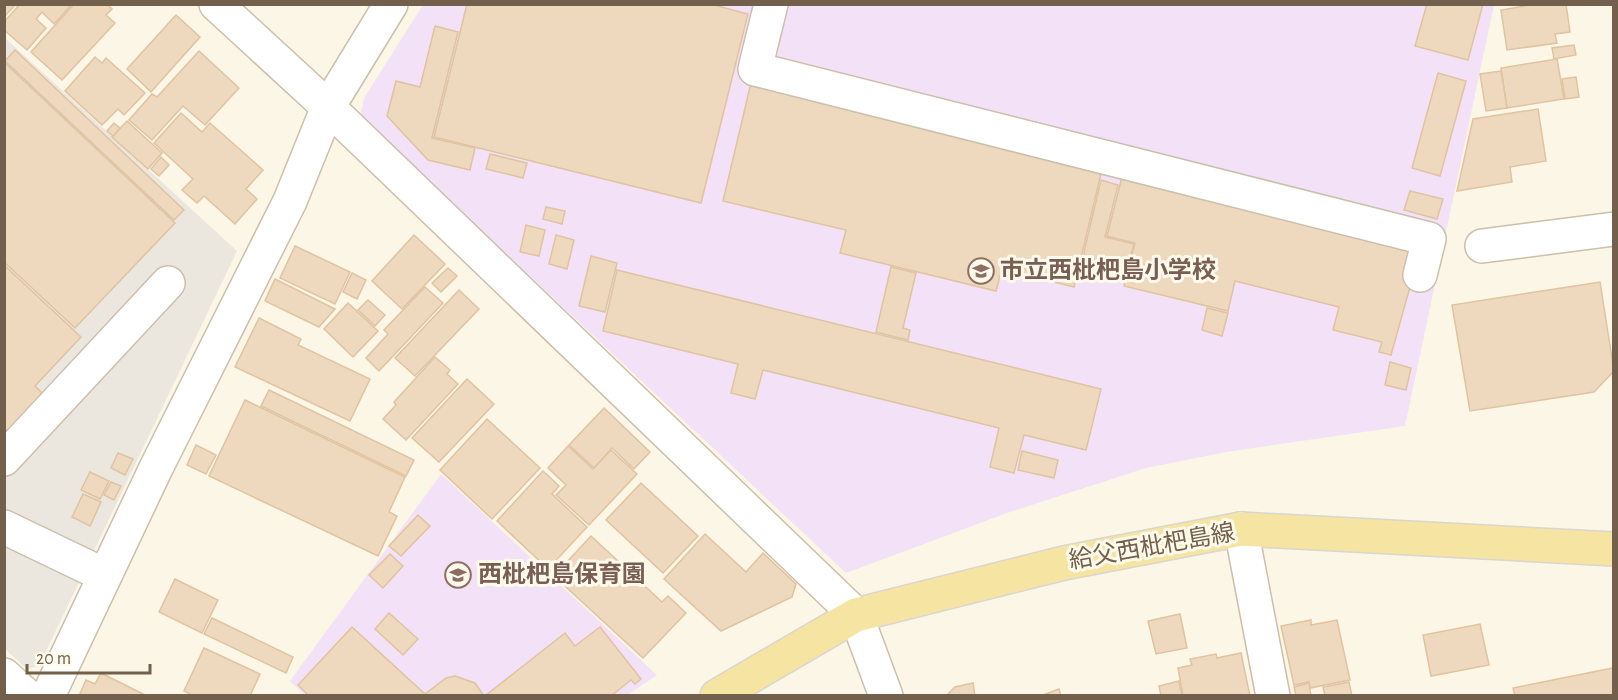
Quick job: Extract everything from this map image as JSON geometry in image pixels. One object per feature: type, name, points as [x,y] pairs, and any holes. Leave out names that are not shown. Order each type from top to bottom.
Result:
[{"type":"main road","name":"給父西枇杷島線","points":[[717,696],[856,615],[1064,563],[1241,529],[1614,549]]},
{"type":"street","points":[[216,4],[328,108],[856,615],[886,696]]},
{"type":"street","points":[[48,696],[104,575],[290,201],[328,108],[391,4]]},
{"type":"street","points":[[771,4],[755,69],[1430,239],[1420,275]]},
{"type":"street","points":[[1482,246],[1614,229]]},
{"type":"street","points":[[4,459],[168,283]]},
{"type":"street","points":[[4,527],[104,575]]},
{"type":"street","points":[[1241,529],[1274,696]]},
{"type":"street","points":[[4,675],[27,696]]},
{"type":"shaded area","name":"市立西枇杷島小学校","points":[[423,5],[1494,5],[1405,426],[1226,452],[1146,468],[1007,513],[846,573],[360,117],[364,98]]},
{"type":"shaded area","points":[[4,37],[237,251],[39,666],[27,669],[4,648]]},
{"type":"shaded area","name":"西枇杷島保育園","points":[[441,474],[657,675],[626,696],[305,696],[290,681]]},
{"type":"building","points":[[4,4],[16,4],[4,17]]},
{"type":"building","points":[[20,4],[72,4],[54,24],[42,12],[36,19],[46,28],[27,50],[4,30],[4,22]]},
{"type":"building","points":[[74,4],[107,4],[112,9],[106,15],[115,23],[62,80],[31,52]]},
{"type":"building","points":[[467,4],[710,4],[748,14],[701,203],[434,137]]},
{"type":"building","points":[[1427,4],[1483,4],[1468,60],[1415,46]]},
{"type":"building","points":[[1536,4],[1566,4],[1570,32],[1555,34],[1557,43],[1507,50],[1501,10]]},
{"type":"building","points":[[176,15],[200,37],[151,92],[127,69]]},
{"type":"building","points":[[435,26],[458,32],[432,138],[475,148],[470,170],[428,160],[387,116],[396,81],[420,87]]},
{"type":"building","points":[[1574,45],[1576,55],[1554,59],[1552,48]]},
{"type":"building","points":[[15,50],[184,210],[174,220],[5,61]]},
{"type":"building","points":[[199,51],[239,88],[205,125],[183,106],[152,140],[129,120],[152,94],[157,97]]},
{"type":"building","points":[[95,57],[102,63],[106,58],[145,93],[124,115],[118,109],[102,125],[65,91]]},
{"type":"building","points":[[1557,59],[1564,99],[1507,108],[1501,68]]},
{"type":"building","points":[[4,62],[175,223],[75,328],[4,262]]},
{"type":"building","points":[[1501,71],[1507,108],[1486,111],[1480,74]]},
{"type":"building","points":[[1438,73],[1466,81],[1440,176],[1412,168]]},
{"type":"building","points":[[1576,77],[1579,97],[1565,99],[1562,79]]},
{"type":"building","points":[[751,83],[1102,169],[1074,287],[1002,269],[996,291],[840,253],[846,230],[723,201]]},
{"type":"building","points":[[1538,109],[1546,161],[1510,167],[1512,182],[1457,191],[1473,119]]},
{"type":"building","points":[[181,113],[202,132],[210,123],[263,170],[246,189],[257,199],[235,224],[204,196],[197,203],[182,190],[193,179],[154,143]]},
{"type":"building","points":[[127,121],[162,153],[148,169],[112,137]]},
{"type":"building","points":[[114,123],[120,128],[113,136],[107,131]]},
{"type":"building","points":[[490,154],[527,163],[523,178],[486,169]]},
{"type":"building","points":[[161,157],[169,165],[159,176],[151,169]]},
{"type":"building","points":[[1122,177],[1420,251],[1391,355],[1379,352],[1382,342],[1333,330],[1339,307],[1235,281],[1228,311],[1124,286],[1135,243],[1107,236]]},
{"type":"building","points":[[1101,180],[1118,185],[1105,237],[1134,244],[1129,262],[1126,262],[1125,267],[1085,258],[1084,252]]},
{"type":"building","points":[[1410,191],[1443,199],[1437,219],[1404,210]]},
{"type":"building","points":[[546,207],[565,211],[562,224],[543,219]]},
{"type":"building","points":[[526,225],[545,230],[539,256],[520,252]]},
{"type":"building","points":[[414,235],[445,264],[402,309],[372,281]]},
{"type":"building","points":[[556,235],[574,240],[567,269],[549,264]]},
{"type":"building","points":[[295,246],[350,272],[335,304],[280,278]]},
{"type":"building","points":[[591,256],[617,263],[605,312],[579,306]]},
{"type":"building","points":[[4,265],[81,337],[35,386],[44,395],[8,432],[4,429]]},
{"type":"building","points":[[891,267],[916,273],[903,328],[910,330],[908,340],[876,332]]},
{"type":"building","points":[[448,268],[457,276],[441,292],[432,283]]},
{"type":"building","points":[[617,270],[1101,389],[1086,450],[1024,435],[1014,473],[990,467],[999,428],[763,370],[755,399],[731,393],[738,364],[603,331]]},
{"type":"building","points":[[352,273],[366,280],[357,299],[343,292]]},
{"type":"building","points":[[275,279],[335,309],[319,327],[265,301]]},
{"type":"building","points":[[1600,282],[1614,371],[1594,392],[1470,411],[1452,305]]},
{"type":"building","points":[[425,287],[443,303],[379,371],[366,358],[388,334],[384,330]]},
{"type":"building","points":[[459,290],[479,309],[415,376],[395,358]]},
{"type":"building","points":[[368,300],[385,315],[375,326],[358,310]]},
{"type":"building","points":[[348,303],[378,331],[353,357],[324,329]]},
{"type":"building","points":[[1207,308],[1228,313],[1222,336],[1202,330]]},
{"type":"building","points":[[259,318],[301,339],[298,345],[370,379],[350,421],[235,367]]},
{"type":"building","points":[[435,357],[450,370],[447,374],[458,384],[406,440],[383,419],[396,405],[394,402]]},
{"type":"building","points":[[1390,362],[1411,368],[1406,390],[1385,385]]},
{"type":"building","points":[[467,379],[494,404],[439,462],[412,438]]},
{"type":"building","points":[[269,390],[414,460],[406,476],[261,406]]},
{"type":"building","points":[[245,400],[405,477],[389,512],[397,516],[378,556],[209,476]]},
{"type":"building","points":[[604,408],[650,452],[634,469],[612,448],[594,468],[569,445]]},
{"type":"building","points":[[487,419],[540,468],[492,519],[440,470]]},
{"type":"building","points":[[196,445],[216,455],[206,474],[187,465]]},
{"type":"building","points":[[568,446],[593,469],[611,450],[637,474],[589,525],[556,495],[566,485],[548,468]]},
{"type":"building","points":[[1022,451],[1058,460],[1054,478],[1018,470]]},
{"type":"building","points":[[118,453],[133,459],[125,475],[111,468]]},
{"type":"building","points":[[543,471],[559,486],[552,494],[587,527],[548,569],[497,521]]},
{"type":"building","points":[[90,472],[109,481],[100,499],[81,490]]},
{"type":"building","points":[[111,482],[121,486],[114,500],[104,495]]},
{"type":"building","points":[[641,483],[698,536],[663,573],[606,520]]},
{"type":"building","points":[[83,494],[101,502],[90,526],[72,517]]},
{"type":"building","points":[[418,515],[430,526],[401,556],[389,546]]},
{"type":"building","points":[[705,534],[746,572],[763,553],[796,584],[792,597],[721,631],[664,579]]},
{"type":"building","points":[[591,536],[662,602],[668,596],[686,613],[643,658],[554,576]]},
{"type":"building","points":[[390,554],[403,566],[383,588],[369,575]]},
{"type":"building","points":[[175,579],[218,600],[202,633],[159,612]]},
{"type":"building","points":[[389,613],[418,639],[403,655],[375,629]]},
{"type":"building","points":[[1180,614],[1187,648],[1156,654],[1148,621]]},
{"type":"building","points":[[212,618],[293,657],[286,673],[204,634]]},
{"type":"building","points":[[1311,620],[1311,625],[1337,620],[1350,680],[1310,688],[1309,682],[1294,685],[1281,626]]},
{"type":"building","points":[[1480,624],[1489,665],[1431,676],[1423,635]]},
{"type":"building","points":[[352,627],[425,694],[446,678],[455,676],[475,683],[484,696],[309,696],[298,685]]},
{"type":"building","points":[[600,627],[641,679],[635,684],[631,680],[611,696],[485,696],[565,633],[575,646]]},
{"type":"building","points":[[204,648],[260,674],[250,696],[194,696],[184,691]]},
{"type":"building","points":[[1241,653],[1250,696],[1183,696],[1178,668],[1192,665],[1190,659],[1216,654],[1217,658]]},
{"type":"building","points":[[1613,668],[1614,696],[1515,696],[1513,688]]},
{"type":"building","points":[[101,673],[147,696],[79,696],[86,680],[95,684]]},
{"type":"building","points":[[1179,681],[1182,696],[1161,696],[1159,686]]},
{"type":"building","points":[[1349,682],[1352,696],[1325,696],[1323,687]]},
{"type":"building","points":[[973,683],[975,696],[946,696],[955,687]]},
{"type":"building","points":[[1309,683],[1311,696],[1296,696],[1294,687]]},
{"type":"building","points":[[1059,689],[1061,696],[1040,696]]},
{"type":"place","name":"市立西枇杷島小学校","points":[[981,271]]},
{"type":"place","name":"西枇杷島保育園","points":[[458,575]]}]
